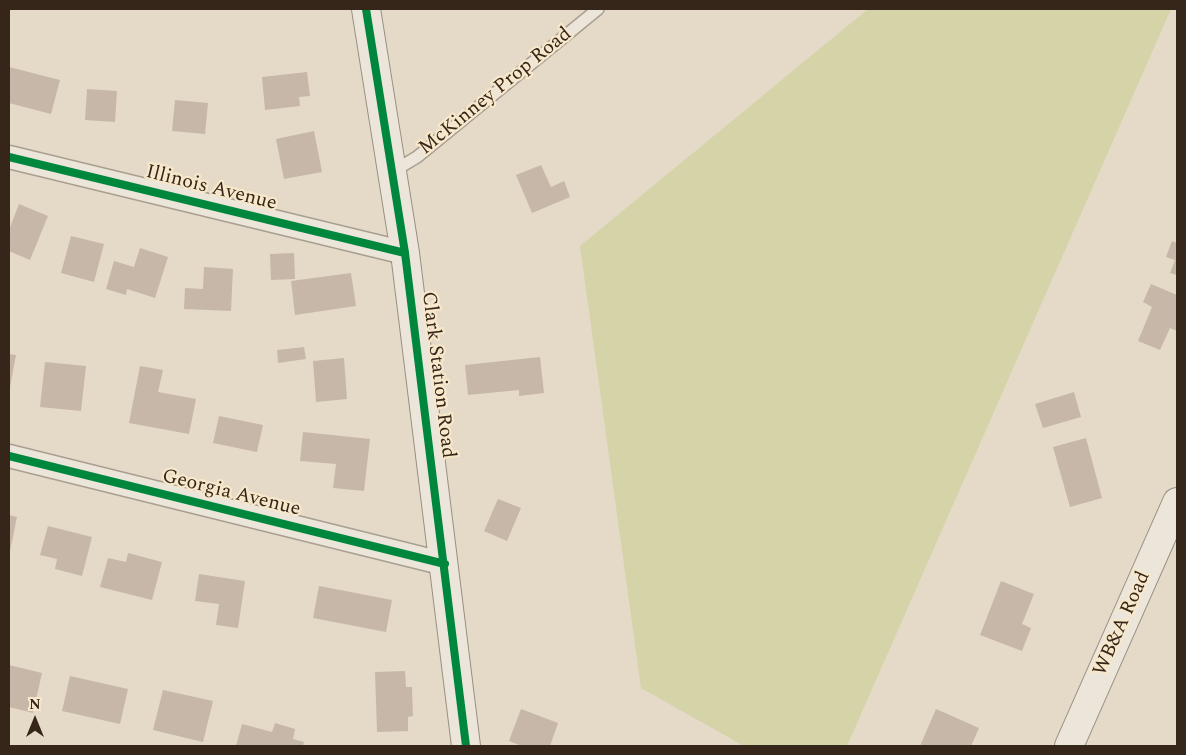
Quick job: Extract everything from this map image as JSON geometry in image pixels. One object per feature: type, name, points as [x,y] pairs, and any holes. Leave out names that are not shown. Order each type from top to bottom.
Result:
[{"type":"street","name":"Clark Station Road","points":[[366,9],[405,253],[445,564],[466,746]]},
{"type":"street","name":"Illinois Avenue","points":[[9,157],[405,253]]},
{"type":"street","name":"Georgia Avenue","points":[[9,456],[445,564]]},
{"type":"street","name":"WB&A Road","points":[[1068,746],[1177,502]]},
{"type":"lane","name":"McKinney Prop Road","points":[[392,172],[417,157],[598,9]]},
{"type":"shaded area","points":[[868,9],[1171,9],[847,746],[744,746],[641,688],[580,246]]},
{"type":"building","points":[[9,67],[60,80],[51,114],[9,103]]},
{"type":"building","points":[[307,72],[310,96],[299,97],[300,106],[265,110],[262,77]]},
{"type":"building","points":[[87,89],[117,91],[115,122],[85,120]]},
{"type":"building","points":[[175,100],[208,103],[205,134],[172,131]]},
{"type":"building","points":[[314,131],[322,172],[284,179],[276,139]]},
{"type":"building","points":[[541,165],[551,187],[564,181],[570,197],[532,213],[516,175]]},
{"type":"building","points":[[19,204],[48,216],[30,260],[9,251],[9,230]]},
{"type":"building","points":[[71,236],[104,244],[94,282],[61,273]]},
{"type":"building","points":[[1172,241],[1177,243],[1177,275],[1170,273],[1175,260],[1166,257]]},
{"type":"building","points":[[140,248],[168,257],[155,298],[127,289],[126,295],[106,289],[114,261],[134,267]]},
{"type":"building","points":[[294,253],[295,279],[271,280],[270,254]]},
{"type":"building","points":[[204,267],[233,269],[231,311],[184,309],[185,288],[203,289]]},
{"type":"building","points":[[351,273],[356,306],[295,315],[291,281]]},
{"type":"building","points":[[1151,284],[1177,295],[1177,331],[1170,328],[1160,350],[1138,341],[1152,307],[1143,302]]},
{"type":"building","points":[[304,347],[306,359],[278,363],[277,350]]},
{"type":"building","points":[[9,354],[16,355],[10,387],[9,387]]},
{"type":"building","points":[[540,357],[544,393],[519,396],[519,390],[468,395],[465,365]]},
{"type":"building","points":[[344,358],[347,399],[316,402],[313,361]]},
{"type":"building","points":[[45,362],[86,366],[81,411],[40,407]]},
{"type":"building","points":[[140,366],[163,370],[158,392],[196,399],[189,434],[129,423]]},
{"type":"building","points":[[1074,392],[1081,417],[1043,428],[1035,404]]},
{"type":"building","points":[[219,416],[263,425],[257,452],[213,443]]},
{"type":"building","points":[[303,432],[370,439],[364,491],[333,488],[336,464],[300,461]]},
{"type":"building","points":[[1086,438],[1102,498],[1070,507],[1053,447]]},
{"type":"building","points":[[498,499],[521,508],[507,541],[484,531]]},
{"type":"building","points":[[9,515],[17,517],[10,551],[9,551]]},
{"type":"building","points":[[48,526],[92,537],[82,576],[55,569],[57,559],[40,555]]},
{"type":"building","points":[[128,553],[162,562],[152,600],[100,587],[108,558],[126,562]]},
{"type":"building","points":[[199,574],[245,581],[238,628],[216,625],[219,604],[195,601]]},
{"type":"building","points":[[1001,581],[1034,594],[1022,624],[1031,628],[1022,651],[980,635]]},
{"type":"building","points":[[319,586],[392,600],[386,632],[313,618]]},
{"type":"building","points":[[9,665],[42,673],[33,713],[9,707]]},
{"type":"building","points":[[405,671],[406,687],[412,687],[413,716],[408,717],[408,731],[377,732],[375,672]]},
{"type":"building","points":[[70,676],[128,689],[120,724],[62,711]]},
{"type":"building","points":[[163,690],[213,701],[203,742],[153,730]]},
{"type":"building","points":[[521,709],[558,723],[550,746],[522,746],[509,741]]},
{"type":"building","points":[[936,709],[979,728],[971,746],[920,746]]},
{"type":"building","points":[[275,723],[295,729],[293,739],[304,742],[303,746],[236,746],[242,724],[272,732]]},
{"type":"cycle path","points":[[366,9],[405,253],[466,746]]},
{"type":"cycle path","points":[[9,157],[405,253]]},
{"type":"cycle path","points":[[9,456],[445,564]]}]
